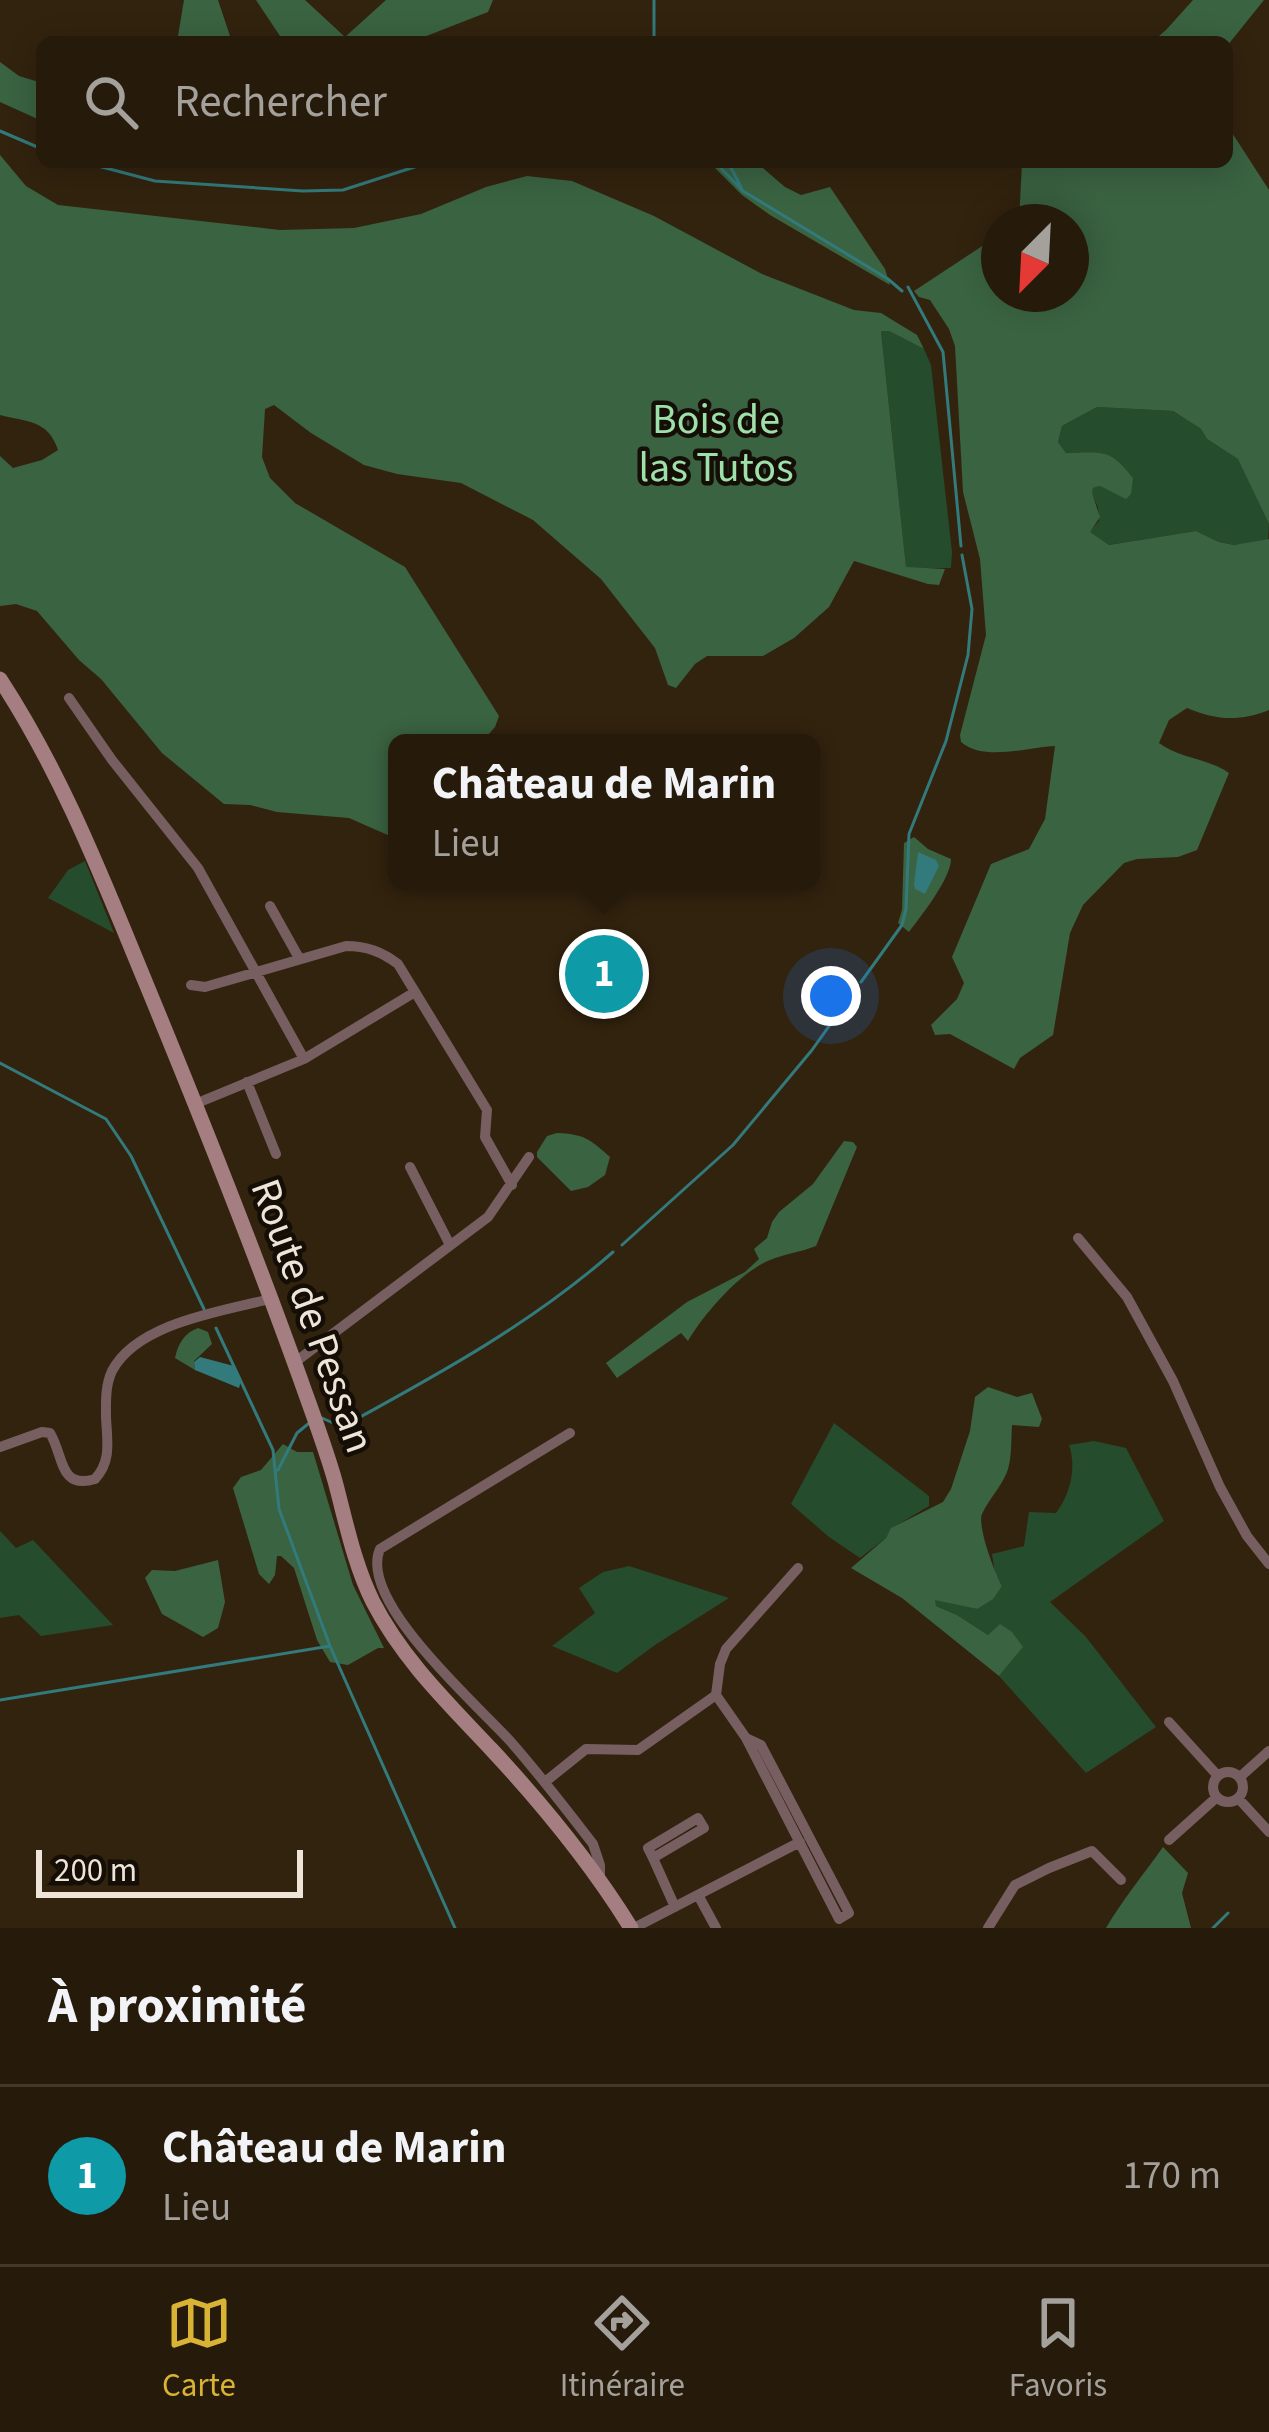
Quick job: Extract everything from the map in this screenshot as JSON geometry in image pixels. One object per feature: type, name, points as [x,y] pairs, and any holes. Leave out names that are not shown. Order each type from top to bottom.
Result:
[{"type":"main road","name":"Route de Pessan","points":[[0,679],[70,802],[196,1104],[328,1456],[373,1601],[417,1669],[556,1821],[633,1928]]},
{"type":"street","points":[[69,698],[198,868],[304,1059]]},
{"type":"street","points":[[270,906],[299,958]]},
{"type":"street","points":[[191,985],[206,987],[346,946],[375,950],[398,964],[487,1110],[485,1137],[512,1185]]},
{"type":"street","points":[[196,1104],[304,1059],[415,992]]},
{"type":"street","points":[[248,1082],[276,1154]]},
{"type":"street","points":[[294,1363],[488,1217],[529,1157]]},
{"type":"street","points":[[410,1167],[450,1245]]},
{"type":"street","points":[[1078,1238],[1127,1298],[1173,1381],[1220,1487],[1269,1564]]},
{"type":"street","points":[[0,1447],[50,1433],[71,1479],[78,1483],[95,1479],[108,1460],[107,1383],[120,1358],[152,1334],[270,1299]]},
{"type":"street","points":[[570,1433],[380,1549],[376,1566],[398,1616],[450,1682],[545,1782],[593,1844],[599,1876]]},
{"type":"street","points":[[746,1738],[760,1744],[849,1913],[839,1919],[746,1738],[716,1695],[727,1649],[798,1568]]},
{"type":"street","points":[[545,1782],[586,1749],[638,1750],[716,1695]]},
{"type":"street","points":[[1169,1722],[1218,1776]]},
{"type":"street","points":[[492,1750],[506,1737]]},
{"type":"street","points":[[1240,1777],[1269,1751]]},
{"type":"street","points":[[1229,1772],[1240,1777],[1243,1788],[1238,1798],[1227,1802],[1217,1797],[1213,1786],[1218,1776],[1229,1772]]},
{"type":"street","points":[[1169,1840],[1217,1797]]},
{"type":"street","points":[[1238,1798],[1269,1832]]},
{"type":"street","points":[[652,1858],[704,1828],[698,1818],[648,1848],[652,1858],[675,1907]]},
{"type":"street","points":[[633,1928],[800,1842]]},
{"type":"street","points":[[988,1928],[1015,1885],[1096,1848],[1121,1880]]},
{"type":"street","points":[[698,1895],[716,1928]]},
{"type":"green space","points":[[184,0],[218,0],[230,36],[178,36]]},
{"type":"green space","points":[[256,0],[305,0],[344,36],[280,36]]},
{"type":"green space","points":[[386,0],[493,0],[488,12],[426,36],[346,36]]},
{"type":"green space","points":[[1193,0],[1264,0],[1233,39],[1159,36]]},
{"type":"green space","points":[[0,62],[36,81],[36,118],[0,102]]},
{"type":"green space","points":[[1233,134],[1269,190],[1269,524],[1238,459],[1173,411],[1097,407],[1062,426],[1058,442],[1066,453],[1111,457],[1133,478],[1126,499],[1100,486],[1093,488],[1100,517],[1090,532],[1109,545],[1196,531],[1234,545],[1269,539],[1269,710],[1228,718],[1187,708],[1169,720],[1159,743],[1229,773],[1197,850],[1124,863],[1083,905],[1070,933],[1053,1035],[1020,1058],[1014,1069],[950,1034],[935,1035],[931,1025],[957,999],[964,983],[952,957],[991,864],[1029,849],[1045,819],[1055,746],[994,752],[961,742],[986,635],[980,559],[963,492],[955,346],[930,300],[914,291],[981,247],[981,312],[1089,312],[1089,204],[1020,204],[1022,168],[1233,168]]},
{"type":"green space","name":"Bois de las Tutos","points":[[0,155],[26,186],[58,205],[280,230],[354,228],[421,214],[527,176],[572,181],[654,216],[762,274],[854,310],[881,313],[917,335],[924,349],[881,331],[906,567],[945,569],[939,585],[854,561],[829,607],[794,638],[763,656],[707,656],[676,688],[668,685],[655,648],[601,579],[533,520],[461,483],[364,465],[274,405],[265,409],[262,457],[270,478],[295,503],[405,567],[499,716],[489,734],[388,734],[388,835],[349,818],[224,804],[162,753],[37,611],[16,604],[0,606],[0,456],[13,468],[58,450],[42,427],[0,415]]},
{"type":"green space","points":[[715,168],[763,168],[801,195],[830,187],[885,269],[890,285],[770,215]]},
{"type":"green space","points":[[881,331],[924,349],[931,365],[951,568],[906,568]]},
{"type":"green space","points":[[1097,407],[1173,411],[1201,429],[1207,439],[1239,459],[1269,524],[1268,541],[1234,545],[1196,531],[1109,545],[1089,532],[1099,521],[1093,488],[1100,486],[1126,498],[1133,478],[1111,457],[1066,453],[1058,442],[1062,426]]},
{"type":"green space","points":[[914,837],[951,859],[941,886],[909,932],[898,923],[904,843]]},
{"type":"green space","points":[[85,861],[114,933],[48,898],[68,870]]},
{"type":"green space","points":[[547,1136],[580,1136],[610,1157],[605,1175],[588,1187],[571,1191],[537,1157]]},
{"type":"green space","points":[[844,1141],[857,1147],[816,1246],[759,1266],[724,1295],[688,1341],[681,1333],[617,1378],[606,1363],[687,1302],[745,1272],[759,1259],[754,1249],[767,1238],[779,1212],[813,1184]]},
{"type":"green space","points":[[198,1328],[208,1332],[212,1344],[194,1361],[195,1370],[175,1358],[182,1340]]},
{"type":"green space","points":[[988,1387],[1017,1397],[1032,1393],[1042,1419],[1039,1427],[1012,1425],[1007,1472],[982,1514],[984,1539],[1002,1586],[977,1609],[935,1600],[936,1606],[988,1635],[1000,1624],[1012,1632],[1023,1647],[999,1676],[902,1598],[851,1568],[891,1528],[943,1502],[970,1431],[975,1397]]},
{"type":"green space","points":[[834,1423],[929,1496],[929,1506],[892,1528],[860,1558],[791,1504]]},
{"type":"green space","points":[[1094,1441],[1126,1448],[1164,1521],[1050,1602],[1086,1637],[1156,1727],[1086,1773],[999,1676],[1022,1648],[988,1635],[936,1606],[934,1599],[977,1609],[1002,1586],[992,1554],[1024,1546],[1029,1512],[1056,1513],[1071,1481],[1069,1445]]},
{"type":"green space","points":[[283,1444],[297,1452],[313,1452],[353,1585],[384,1648],[348,1665],[330,1662],[317,1640],[294,1568],[277,1556],[269,1584],[259,1574],[233,1488],[241,1477],[261,1470]]},
{"type":"green space","points":[[0,1531],[16,1548],[33,1540],[113,1625],[41,1636],[19,1615],[0,1618]]},
{"type":"green space","points":[[218,1560],[225,1602],[218,1628],[203,1637],[162,1614],[145,1578],[152,1570],[175,1571]]},
{"type":"green space","points":[[629,1566],[729,1598],[617,1673],[552,1646],[595,1613],[579,1588],[603,1572]]},
{"type":"green space","points":[[1163,1847],[1188,1873],[1182,1893],[1191,1928],[1106,1928],[1126,1897]]},
{"type":"water","points":[[918,852],[939,866],[925,894],[914,884]]},
{"type":"water","points":[[200,1357],[234,1366],[239,1388],[195,1370],[194,1362]]},
{"type":"waterway","points":[[654,0],[654,36]]},
{"type":"waterway","points":[[0,131],[36,146]]},
{"type":"waterway","points":[[106,168],[155,181],[303,191],[343,190],[411,168]]},
{"type":"waterway","points":[[721,168],[743,191],[902,291]]},
{"type":"waterway","points":[[731,168],[741,187]]},
{"type":"waterway","points":[[908,287],[943,352],[961,546]]},
{"type":"waterway","points":[[861,982],[902,925],[909,834],[946,741],[968,655],[972,609],[962,555]]},
{"type":"waterway","points":[[622,1245],[733,1145],[857,987]]},
{"type":"waterway","points":[[0,1063],[106,1119],[131,1156],[204,1309]]},
{"type":"waterway","points":[[322,1418],[342,1427],[413,1388],[516,1325],[613,1252]]},
{"type":"waterway","points":[[216,1328],[273,1450],[279,1509],[330,1646],[455,1928]]},
{"type":"waterway","points":[[278,1470],[297,1433],[308,1424]]},
{"type":"waterway","points":[[0,1700],[330,1646]]},
{"type":"waterway","points":[[1213,1928],[1228,1913]]},
{"type":"place","name":"Château de Marin","points":[[604,974]]}]
